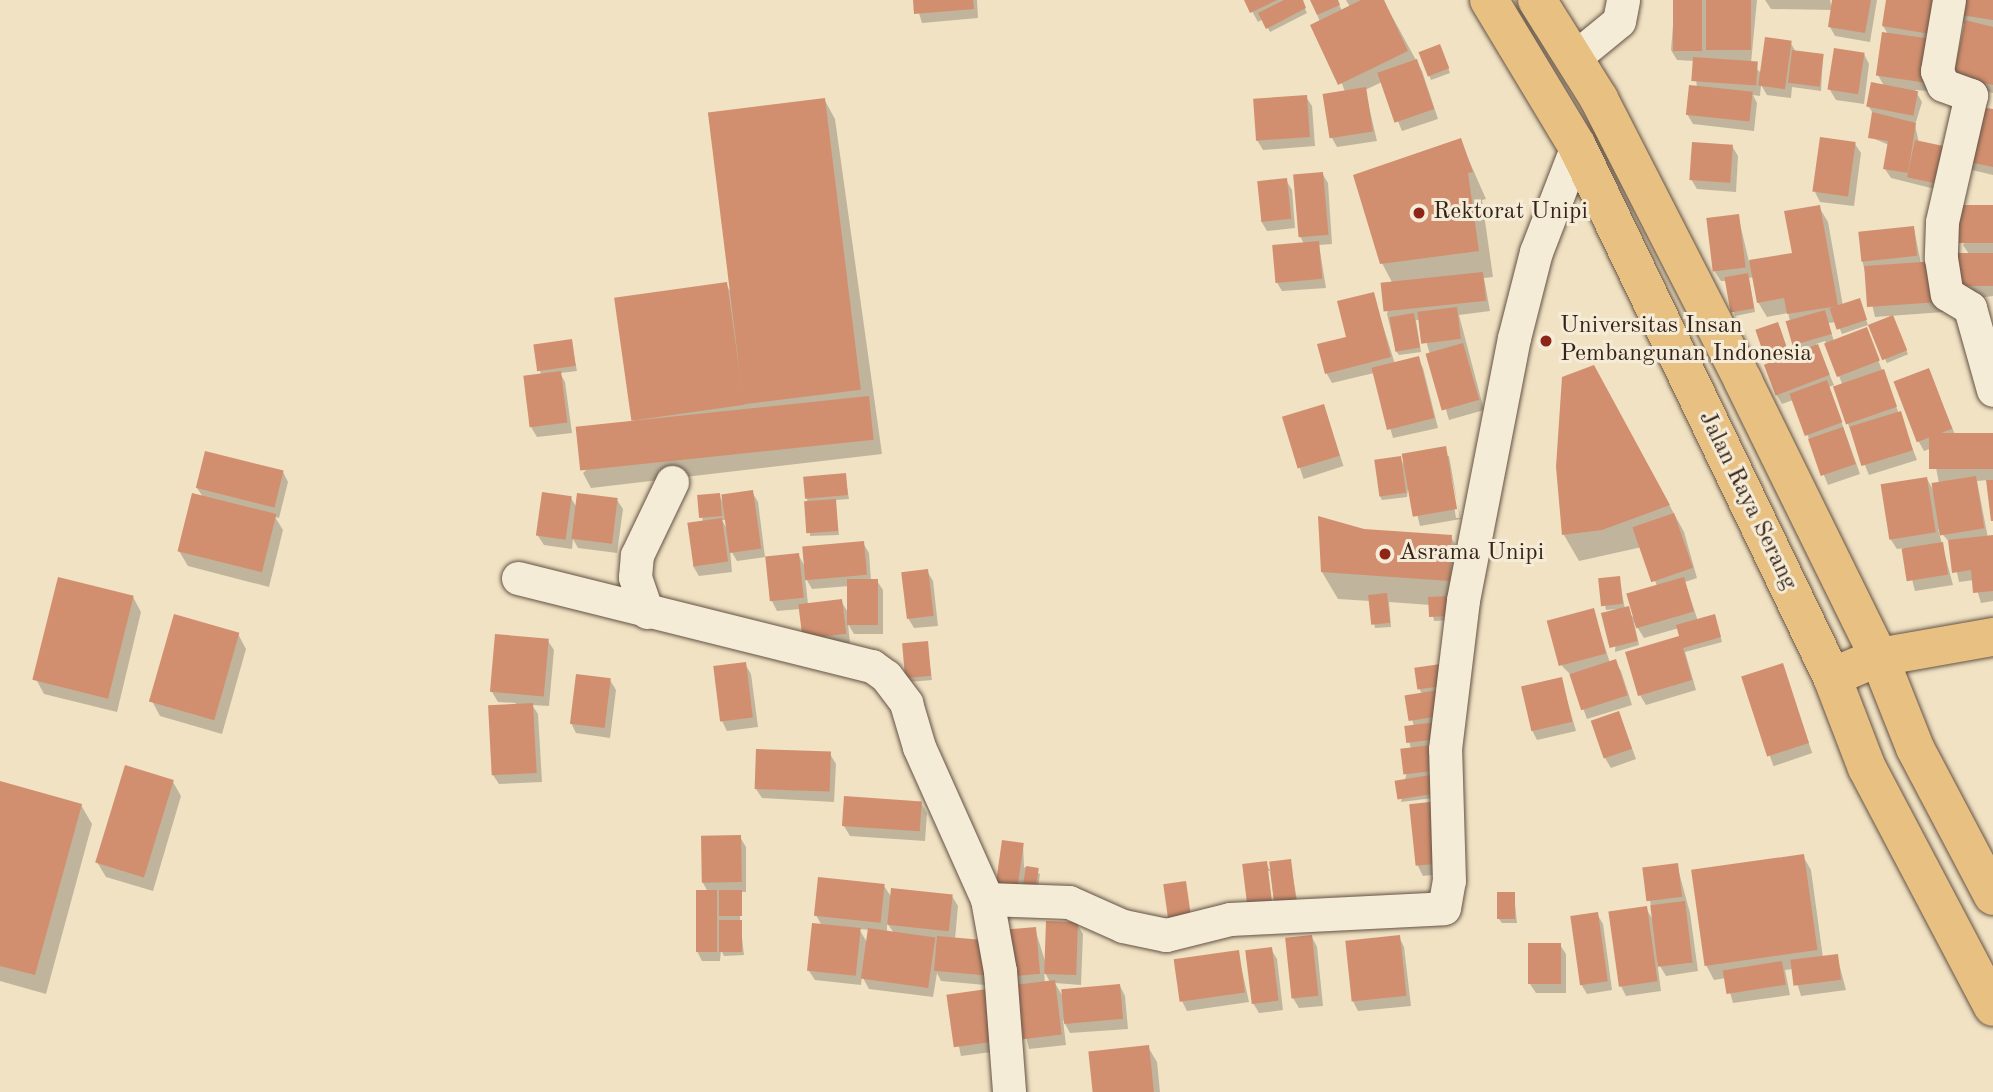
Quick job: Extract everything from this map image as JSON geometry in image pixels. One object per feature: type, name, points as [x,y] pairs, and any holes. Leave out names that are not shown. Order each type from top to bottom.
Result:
[{"type":"main road","name":"Jalan Raya Serang","points":[[1489,0],[1577,146],[1832,677],[1867,768],[1993,1007]]},
{"type":"main road","name":"Jalan Raya Serang","points":[[1537,0],[1574,58],[1712,319],[1879,657],[1915,748],[1993,896]]},
{"type":"main road","points":[[1832,677],[1879,657],[1993,637]]},
{"type":"street","points":[[1574,58],[1619,22],[1623,0]]},
{"type":"street","points":[[1949,0],[1937,71],[1943,85],[1982,95],[1942,222],[1941,258],[1947,294],[1982,307],[1993,390]]},
{"type":"street","points":[[987,899],[1069,902],[1124,926],[1166,935],[1230,919],[1444,908],[1449,881],[1445,749],[1463,600],[1514,338],[1536,252],[1577,146]]},
{"type":"street","points":[[647,612],[635,577],[637,555],[672,482]]},
{"type":"street","points":[[518,578],[647,612],[802,646],[872,666],[886,676],[906,703],[919,747],[987,899],[1000,971],[1009,1092]]},
{"type":"building","points":[[913,0],[973,0],[974,9],[914,14]]},
{"type":"building","points":[[1244,0],[1277,0],[1250,13]]},
{"type":"building","points":[[1284,0],[1303,0],[1306,8],[1266,29],[1258,13]]},
{"type":"building","points":[[1310,0],[1338,0],[1340,5],[1317,15]]},
{"type":"building","points":[[1361,0],[1384,0],[1408,51],[1338,85],[1310,25]]},
{"type":"building","points":[[1673,0],[1702,0],[1702,51],[1673,51]]},
{"type":"building","points":[[1706,0],[1751,0],[1751,50],[1706,50]]},
{"type":"building","points":[[1832,0],[1871,0],[1865,33],[1828,27]]},
{"type":"building","points":[[1886,0],[1936,0],[1930,34],[1882,26]]},
{"type":"building","points":[[1950,0],[1993,0],[1993,20],[1948,13]]},
{"type":"building","points":[[1965,20],[1993,27],[1993,85],[1953,77]]},
{"type":"building","points":[[1882,32],[1931,39],[1924,82],[1876,76]]},
{"type":"building","points":[[1765,37],[1792,41],[1785,89],[1758,86]]},
{"type":"building","points":[[1440,44],[1449,68],[1428,77],[1419,52]]},
{"type":"building","points":[[1834,48],[1865,53],[1858,94],[1827,89]]},
{"type":"building","points":[[1792,50],[1824,54],[1820,87],[1788,83]]},
{"type":"building","points":[[1693,57],[1758,62],[1756,85],[1691,81]]},
{"type":"building","points":[[1417,59],[1434,109],[1395,123],[1377,73]]},
{"type":"building","points":[[1871,82],[1918,91],[1913,116],[1866,107]]},
{"type":"building","points":[[1689,85],[1753,92],[1750,122],[1686,115]]},
{"type":"building","points":[[1366,87],[1373,131],[1330,138],[1323,94]]},
{"type":"building","points":[[1307,95],[1310,137],[1256,141],[1253,99]]},
{"type":"building","points":[[825,98],[861,390],[744,404],[708,112]]},
{"type":"building","points":[[1975,106],[1993,109],[1993,167],[1964,161]]},
{"type":"building","points":[[1872,112],[1916,123],[1908,173],[1883,169],[1888,141],[1868,138]]},
{"type":"building","points":[[1820,137],[1856,142],[1848,196],[1812,191]]},
{"type":"building","name":"Rektorat Unipi","points":[[1461,138],[1473,172],[1468,173],[1479,251],[1380,264],[1353,175]]},
{"type":"building","points":[[1915,140],[1949,147],[1941,184],[1907,177]]},
{"type":"building","points":[[1692,142],[1733,145],[1730,183],[1689,180]]},
{"type":"building","points":[[1323,172],[1328,235],[1299,237],[1293,175]]},
{"type":"building","points":[[1287,178],[1291,219],[1261,222],[1257,181]]},
{"type":"building","points":[[1820,205],[1838,306],[1787,314],[1784,298],[1757,303],[1749,260],[1792,253],[1784,211]]},
{"type":"building","points":[[1959,205],[1993,205],[1993,243],[1959,243]]},
{"type":"building","points":[[1739,214],[1746,268],[1713,272],[1706,218]]},
{"type":"building","points":[[1914,226],[1917,256],[1861,262],[1858,232]]},
{"type":"building","points":[[1319,241],[1322,279],[1275,283],[1272,245]]},
{"type":"building","points":[[1945,253],[1993,253],[1993,286],[1945,286]]},
{"type":"building","points":[[1937,261],[1940,302],[1867,307],[1864,266]]},
{"type":"building","points":[[1483,272],[1486,301],[1384,312],[1381,283]]},
{"type":"building","points":[[1748,273],[1754,308],[1731,313],[1724,277]]},
{"type":"building","points":[[727,282],[744,405],[631,421],[614,298]]},
{"type":"building","points":[[1374,292],[1391,357],[1325,374],[1317,344],[1346,337],[1337,301]]},
{"type":"building","points":[[1860,298],[1867,320],[1837,330],[1830,308]]},
{"type":"building","points":[[1457,307],[1461,339],[1421,344],[1417,312]]},
{"type":"building","points":[[1825,310],[1832,334],[1792,345],[1786,321]]},
{"type":"building","points":[[1414,313],[1420,347],[1395,352],[1389,317]]},
{"type":"building","points":[[1893,315],[1907,350],[1882,360],[1868,325]]},
{"type":"building","points":[[1778,322],[1788,351],[1765,359],[1755,330]]},
{"type":"building","points":[[1867,327],[1880,361],[1837,377],[1824,343]]},
{"type":"building","points":[[572,339],[576,366],[537,371],[533,344]]},
{"type":"building","points":[[1463,343],[1479,400],[1442,410],[1426,354]]},
{"type":"building","points":[[1818,344],[1830,375],[1776,396],[1764,365]]},
{"type":"building","points":[[1419,356],[1434,418],[1387,430],[1371,368]]},
{"type":"building","points":[[1594,365],[1670,505],[1602,530],[1562,535],[1556,467],[1562,377]]},
{"type":"building","points":[[1929,368],[1952,429],[1917,442],[1894,382]]},
{"type":"building","points":[[1884,369],[1897,407],[1846,424],[1833,387]]},
{"type":"building","points":[[561,371],[567,423],[530,427],[523,376]]},
{"type":"building","points":[[1827,380],[1842,422],[1805,436],[1789,394]]},
{"type":"building","points":[[869,396],[874,440],[580,471],[576,427]]},
{"type":"building","points":[[1324,404],[1340,456],[1298,469],[1282,417]]},
{"type":"building","points":[[1901,411],[1913,450],[1861,466],[1849,427]]},
{"type":"building","points":[[1843,427],[1856,464],[1821,476],[1808,439]]},
{"type":"building","points":[[1929,433],[1993,433],[1993,469],[1929,469]]},
{"type":"building","points":[[1446,446],[1457,509],[1413,517],[1402,454]]},
{"type":"building","points":[[205,451],[284,471],[274,507],[196,488]]},
{"type":"building","points":[[1401,456],[1406,493],[1379,496],[1374,460]]},
{"type":"building","points":[[846,473],[848,495],[805,499],[803,477]]},
{"type":"building","points":[[1976,476],[1984,528],[1940,535],[1932,483]]},
{"type":"building","points":[[1927,477],[1936,532],[1889,540],[1881,484]]},
{"type":"building","points":[[1986,480],[1993,480],[1993,521],[1991,521]]},
{"type":"building","points":[[753,490],[761,548],[730,553],[721,494]]},
{"type":"building","points":[[542,492],[572,496],[566,540],[536,536]]},
{"type":"building","points":[[192,493],[276,514],[262,572],[177,551]]},
{"type":"building","points":[[577,493],[618,498],[612,544],[571,539]]},
{"type":"building","points":[[720,493],[722,516],[699,518],[697,495]]},
{"type":"building","points":[[836,499],[838,531],[806,533],[804,501]]},
{"type":"building","points":[[1674,513],[1693,568],[1651,582],[1632,527]]},
{"type":"building","name":"Asrama Unipi","points":[[1318,516],[1364,529],[1452,535],[1450,581],[1321,572]]},
{"type":"building","points":[[722,518],[728,562],[693,566],[687,523]]},
{"type":"building","points":[[1993,535],[1993,591],[1973,593],[1971,570],[1952,573],[1948,540]]},
{"type":"building","points":[[864,541],[867,575],[805,580],[802,546]]},
{"type":"building","points":[[1943,542],[1948,575],[1907,581],[1902,549]]},
{"type":"building","points":[[799,553],[804,598],[770,601],[765,557]]},
{"type":"building","points":[[928,569],[934,616],[907,619],[901,572]]},
{"type":"building","points":[[1620,576],[1623,604],[1601,606],[1598,578]]},
{"type":"building","points":[[58,577],[134,596],[108,699],[32,680]]},
{"type":"building","points":[[1684,577],[1694,612],[1636,628],[1626,594]]},
{"type":"building","points":[[847,579],[878,579],[878,625],[847,625]]},
{"type":"building","points":[[1387,593],[1390,623],[1371,625],[1368,595]]},
{"type":"building","points":[[1449,596],[1450,616],[1429,617],[1428,597]]},
{"type":"building","points":[[842,599],[846,634],[803,639],[798,604]]},
{"type":"building","points":[[1629,606],[1638,641],[1610,648],[1601,613]]},
{"type":"building","points":[[1594,608],[1606,653],[1559,666],[1547,621]]},
{"type":"building","points":[[174,614],[239,633],[214,720],[149,701]]},
{"type":"building","points":[[1715,614],[1721,637],[1683,648],[1692,680],[1638,696],[1625,652],[1679,636],[1676,625]]},
{"type":"building","points":[[495,634],[549,639],[544,696],[490,692]]},
{"type":"building","points":[[928,641],[931,676],[905,678],[902,643]]},
{"type":"building","points":[[1616,659],[1628,695],[1581,710],[1569,674]]},
{"type":"building","points":[[746,662],[753,718],[720,722],[713,666]]},
{"type":"building","points":[[1783,663],[1809,743],[1767,756],[1741,677]]},
{"type":"building","points":[[1441,664],[1444,686],[1417,690],[1414,668]]},
{"type":"building","points":[[576,674],[611,678],[605,728],[570,724]]},
{"type":"building","points":[[1562,677],[1572,722],[1531,731],[1521,686]]},
{"type":"building","points":[[1445,689],[1449,715],[1409,721],[1405,695]]},
{"type":"building","points":[[533,703],[537,773],[492,775],[488,705]]},
{"type":"building","points":[[1619,711],[1632,749],[1604,759],[1591,721]]},
{"type":"building","points":[[1437,722],[1439,739],[1406,743],[1404,726]]},
{"type":"building","points":[[1431,745],[1434,771],[1403,775],[1400,749]]},
{"type":"building","points":[[756,749],[831,752],[830,792],[755,789]]},
{"type":"building","points":[[125,765],[174,780],[144,877],[95,863]]},
{"type":"building","points":[[1437,774],[1440,793],[1398,799],[1395,781]]},
{"type":"building","points":[[0,781],[82,804],[35,975],[0,966]]},
{"type":"building","points":[[844,796],[922,801],[920,831],[842,826]]},
{"type":"building","points":[[1439,801],[1445,863],[1416,866],[1409,804]]},
{"type":"building","points":[[741,835],[742,882],[702,883],[701,836]]},
{"type":"building","points":[[1002,840],[1024,843],[1017,891],[995,888]]},
{"type":"building","points":[[1804,854],[1817,950],[1705,966],[1691,870]]},
{"type":"building","points":[[1291,859],[1297,906],[1275,908],[1269,862]]},
{"type":"building","points":[[1267,861],[1273,908],[1248,911],[1242,864]]},
{"type":"building","points":[[1678,863],[1682,897],[1646,901],[1642,867]]},
{"type":"building","points":[[1026,866],[1039,868],[1035,892],[1022,890]]},
{"type":"building","points":[[818,877],[885,884],[881,923],[814,916]]},
{"type":"building","points":[[1186,881],[1192,926],[1169,929],[1163,884]]},
{"type":"building","points":[[891,888],[953,894],[949,931],[887,925]]},
{"type":"building","points":[[696,890],[717,890],[717,952],[696,952]]},
{"type":"building","points":[[719,890],[742,890],[742,916],[719,916]]},
{"type":"building","points":[[1497,892],[1515,892],[1515,919],[1497,919]]},
{"type":"building","points":[[1685,901],[1693,963],[1658,967],[1650,905]]},
{"type":"building","points":[[1647,906],[1658,981],[1619,987],[1608,911]]},
{"type":"building","points":[[1598,912],[1608,981],[1580,985],[1570,916]]},
{"type":"building","points":[[719,920],[742,920],[742,952],[719,952]]},
{"type":"building","points":[[1046,921],[1078,922],[1076,975],[1044,974]]},
{"type":"building","points":[[812,923],[861,928],[856,976],[807,971]]},
{"type":"building","points":[[1036,927],[1040,974],[1010,976],[1006,930]]},
{"type":"building","points":[[868,928],[935,937],[928,988],[861,979]]},
{"type":"building","points":[[1312,935],[1318,996],[1292,998],[1285,938]]},
{"type":"building","points":[[1400,935],[1406,996],[1352,1001],[1345,941]]},
{"type":"building","points":[[937,936],[995,941],[992,976],[934,971]]},
{"type":"building","points":[[1528,943],[1561,943],[1561,984],[1528,984]]},
{"type":"building","points":[[1272,947],[1279,1001],[1252,1004],[1245,950]]},
{"type":"building","points":[[1239,950],[1245,993],[1180,1002],[1174,959]]},
{"type":"building","points":[[1838,954],[1841,980],[1794,986],[1790,960]]},
{"type":"building","points":[[1782,961],[1786,985],[1726,994],[1723,970]]},
{"type":"building","points":[[1055,980],[1062,1035],[1023,1039],[1016,985]]},
{"type":"building","points":[[1120,984],[1123,1019],[1064,1024],[1061,989]]},
{"type":"building","points":[[987,989],[994,1041],[954,1047],[946,995]]},
{"type":"building","points":[[1149,1045],[1154,1092],[1093,1092],[1088,1051]]},
{"type":"place","name":"Rektorat Unipi","points":[[1419,213]]},
{"type":"place","name":"Universitas Insan Pembangunan Indonesia","points":[[1546,341]]},
{"type":"place","name":"Asrama Unipi","points":[[1385,554]]}]
